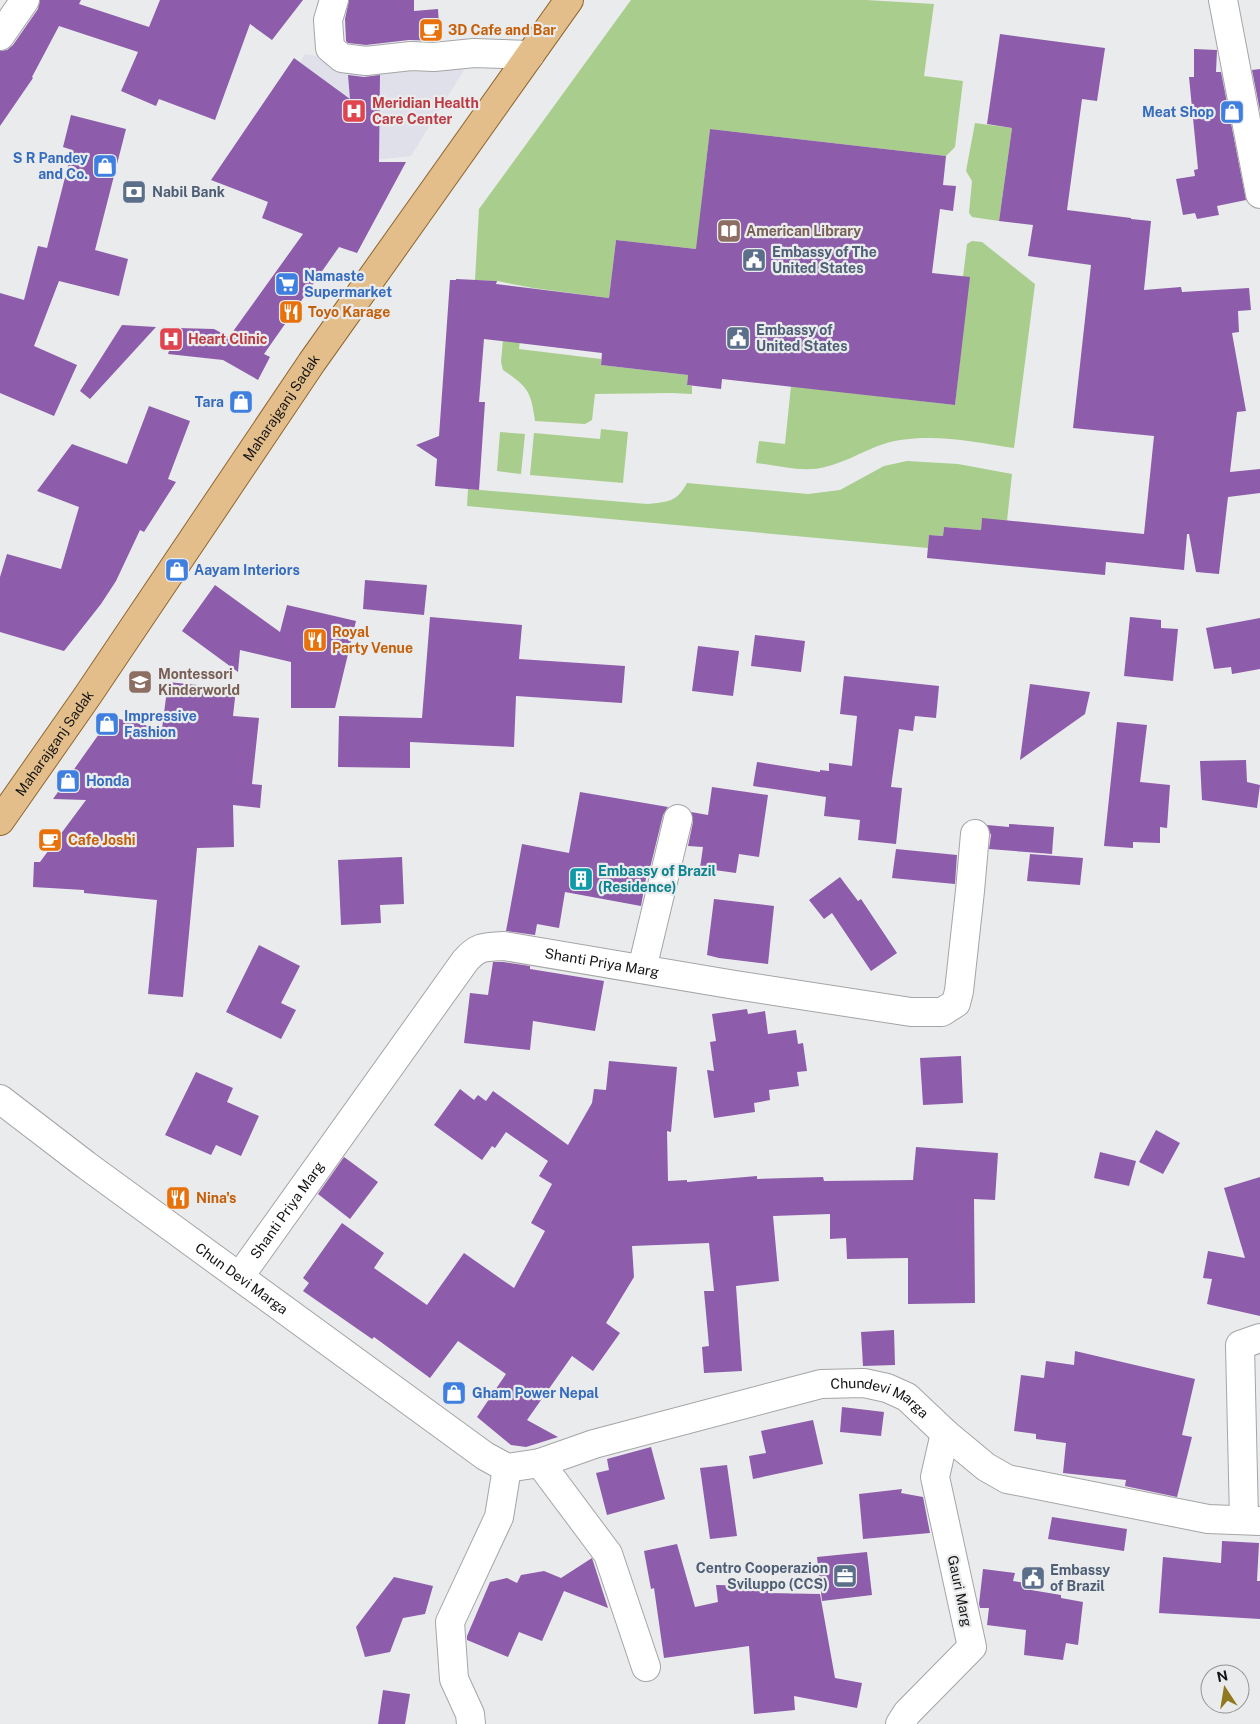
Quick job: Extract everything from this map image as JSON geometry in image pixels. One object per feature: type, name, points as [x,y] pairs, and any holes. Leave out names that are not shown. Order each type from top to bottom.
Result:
[{"type":"main road","name":"Maharajganj Sadak","points":[[0,821],[88,695],[312,362],[569,0]]},
{"type":"street","points":[[0,36],[25,0]]},
{"type":"street","points":[[334,0],[328,20],[330,48],[342,58],[366,61],[411,56],[530,55]]},
{"type":"street","points":[[1223,0],[1260,194]]},
{"type":"street","points":[[642,969],[678,819]]},
{"type":"street","name":"Shanti Priya Marg","points":[[240,1276],[473,951],[487,947],[504,946],[912,1012],[942,1012],[956,1003],[959,991],[975,834]]},
{"type":"street","name":"Chun Devi Marga","points":[[0,1099],[86,1165],[496,1462]]},
{"type":"street","points":[[1252,1521],[1240,1346],[1260,1338]]},
{"type":"street","name":"Chundevi Marga","points":[[496,1462],[540,1463],[594,1444],[821,1384],[864,1383],[887,1388],[907,1397],[945,1433],[986,1467],[1007,1479],[1208,1519],[1252,1521]]},
{"type":"street","name":"Gauri Marg","points":[[900,1724],[907,1713],[972,1647],[935,1477],[945,1433]]},
{"type":"street","points":[[470,1724],[470,1714],[454,1678],[450,1622],[500,1517],[496,1462]]},
{"type":"street","points":[[540,1463],[608,1554],[646,1667]]},
{"type":"shaded area","name":"Meridian Health Care Center","points":[[305,54],[369,65],[450,66],[464,70],[411,156],[374,160],[282,92]]},
{"type":"green space","points":[[631,0],[866,0],[934,4],[924,76],[963,81],[955,147],[946,156],[710,129],[701,208],[705,250],[616,240],[609,298],[533,288],[497,281],[475,280],[479,209]]},
{"type":"green space","points":[[975,123],[1012,128],[999,221],[972,217],[969,213],[972,181],[966,171]]},
{"type":"green space","points":[[972,241],[982,242],[1035,284],[1014,448],[957,440],[914,438],[890,442],[844,461],[817,469],[800,469],[756,463],[759,441],[785,444],[791,386],[955,405],[969,278],[963,277],[967,244]]},
{"type":"green space","points":[[505,317],[522,319],[519,349],[601,359],[601,365],[688,375],[687,385],[692,386],[692,394],[595,394],[592,420],[585,424],[535,421],[532,403],[527,391],[518,381],[503,370],[501,362]]},
{"type":"green space","points":[[601,429],[628,432],[623,483],[530,475],[534,433],[600,439]]},
{"type":"green space","points":[[500,432],[525,434],[521,474],[497,471]]},
{"type":"green space","points":[[907,461],[958,464],[1012,474],[1007,521],[982,519],[981,530],[944,527],[943,536],[929,535],[928,548],[467,506],[468,489],[647,504],[671,500],[679,494],[687,483],[808,494],[840,490],[884,466]]},
{"type":"building","points":[[40,0],[81,0],[79,4],[149,27],[160,0],[303,0],[272,40],[250,24],[215,120],[159,99],[156,106],[121,91],[138,52],[59,26],[33,78],[0,126],[0,51],[7,50],[13,45],[38,9]]},
{"type":"building","points":[[349,0],[414,0],[414,11],[438,9],[440,41],[409,40],[366,45],[348,43],[346,41],[345,19]]},
{"type":"building","points":[[1000,34],[1105,48],[1097,101],[1082,99],[1067,210],[1151,221],[1144,290],[1181,287],[1182,292],[1249,288],[1251,310],[1238,311],[1239,332],[1232,333],[1246,411],[1237,412],[1230,472],[1260,469],[1260,493],[1228,497],[1219,574],[1196,572],[1189,534],[1187,534],[1184,570],[1106,562],[1105,575],[927,558],[929,535],[943,536],[944,527],[981,530],[982,518],[1144,534],[1154,436],[1073,428],[1091,265],[1028,256],[1033,225],[999,221],[1012,128],[987,124]]},
{"type":"building","points":[[1194,49],[1217,50],[1216,72],[1221,72],[1246,200],[1217,206],[1219,215],[1197,219],[1195,213],[1183,215],[1176,179],[1195,176],[1194,170],[1198,169],[1189,77],[1194,77]]},
{"type":"building","points":[[294,58],[350,99],[348,75],[364,77],[380,75],[379,162],[406,162],[357,253],[339,247],[264,354],[270,357],[258,380],[223,360],[168,354],[177,328],[214,329],[229,337],[303,234],[262,218],[268,202],[211,180]]},
{"type":"building","points":[[1260,69],[1260,111],[1252,70]]},
{"type":"building","points":[[71,115],[126,129],[95,250],[128,259],[119,296],[59,281],[34,346],[77,365],[54,416],[0,393],[0,293],[24,300],[38,246],[47,248],[72,150],[63,147]]},
{"type":"building","name":"Embassy of The United States","points":[[710,129],[946,156],[943,185],[956,186],[953,211],[940,209],[932,273],[970,277],[955,405],[722,379],[721,389],[687,385],[688,375],[601,365],[602,353],[484,339],[479,402],[485,402],[479,490],[435,486],[437,459],[416,445],[439,436],[450,280],[497,281],[496,284],[609,298],[616,240],[696,249]]},
{"type":"building","points":[[122,325],[156,327],[90,399],[80,391]]},
{"type":"building","points":[[149,406],[190,421],[168,479],[176,482],[144,532],[140,530],[116,581],[101,604],[64,651],[0,632],[0,577],[7,554],[61,569],[79,507],[37,491],[72,444],[127,464]]},
{"type":"building","points":[[365,580],[427,585],[424,615],[363,609]]},
{"type":"building","points":[[215,585],[280,632],[287,605],[356,621],[335,708],[291,708],[291,662],[240,650],[238,672],[182,631]]},
{"type":"building","points":[[430,617],[522,625],[519,659],[625,666],[622,703],[516,696],[514,747],[410,742],[410,768],[338,767],[339,716],[422,718]]},
{"type":"building","points":[[1130,617],[1161,620],[1161,628],[1178,629],[1173,681],[1124,676]]},
{"type":"building","points":[[1260,618],[1260,669],[1232,674],[1231,667],[1214,669],[1206,628]]},
{"type":"building","points":[[755,635],[805,641],[801,672],[751,666]]},
{"type":"building","points":[[698,646],[739,651],[733,696],[692,691]]},
{"type":"building","points":[[844,676],[939,686],[936,718],[915,716],[913,731],[899,729],[891,787],[902,788],[896,844],[858,840],[860,820],[824,816],[826,797],[753,786],[757,762],[820,772],[820,770],[829,771],[829,763],[852,766],[857,716],[840,714]]},
{"type":"building","points":[[168,682],[236,689],[233,716],[259,718],[252,784],[262,785],[260,808],[233,805],[234,847],[197,848],[183,997],[148,994],[157,900],[84,893],[84,890],[33,887],[34,862],[40,862],[86,800],[53,799],[111,717],[162,729]]},
{"type":"building","points":[[1030,684],[1090,692],[1085,714],[1020,760]]},
{"type":"building","points":[[1117,722],[1147,725],[1140,782],[1170,785],[1167,828],[1160,827],[1160,843],[1133,842],[1133,848],[1104,846]]},
{"type":"building","points":[[1246,760],[1247,782],[1260,785],[1257,808],[1202,800],[1200,761]]},
{"type":"building","points":[[712,787],[768,795],[759,857],[739,854],[736,873],[700,868],[703,847],[688,846],[693,822],[691,812],[708,815]]},
{"type":"building","points":[[580,792],[668,807],[663,815],[650,868],[648,867],[641,906],[565,892],[559,928],[537,924],[535,935],[506,931],[522,844],[569,853]]},
{"type":"building","points":[[1009,824],[1054,827],[1052,854],[989,849],[991,835],[987,825],[1009,827]]},
{"type":"building","points":[[896,849],[957,855],[955,884],[892,878]]},
{"type":"building","points":[[1030,854],[1083,858],[1080,885],[1027,881]]},
{"type":"building","points":[[402,857],[404,904],[380,905],[381,923],[341,925],[338,860]]},
{"type":"building","points":[[840,877],[858,901],[861,899],[897,953],[871,971],[832,913],[824,919],[809,900]]},
{"type":"building","points":[[714,899],[774,906],[768,964],[707,955]]},
{"type":"building","points":[[259,945],[300,966],[281,1003],[296,1010],[281,1039],[226,1012]]},
{"type":"building","points":[[493,962],[530,966],[530,969],[604,981],[595,1031],[533,1021],[530,1050],[464,1043],[470,993],[488,995]]},
{"type":"building","points":[[747,1009],[748,1014],[765,1011],[768,1034],[796,1030],[798,1044],[803,1043],[807,1071],[797,1072],[799,1086],[769,1090],[770,1100],[754,1103],[755,1112],[714,1118],[707,1070],[714,1071],[710,1042],[716,1041],[712,1014]]},
{"type":"building","points":[[961,1056],[963,1103],[923,1105],[920,1058]]},
{"type":"building","points":[[609,1061],[677,1067],[671,1132],[667,1131],[668,1181],[687,1180],[687,1182],[757,1176],[757,1179],[823,1177],[824,1181],[913,1180],[916,1147],[998,1153],[995,1200],[974,1199],[975,1303],[908,1304],[908,1258],[847,1259],[846,1238],[830,1239],[830,1214],[773,1216],[779,1281],[736,1286],[742,1371],[704,1373],[702,1347],[709,1346],[704,1291],[714,1291],[709,1243],[632,1246],[634,1277],[606,1323],[620,1333],[593,1371],[572,1356],[527,1420],[558,1437],[526,1447],[511,1445],[477,1417],[506,1374],[458,1341],[430,1378],[374,1337],[372,1339],[303,1291],[309,1283],[303,1278],[342,1223],[384,1253],[374,1268],[427,1305],[464,1253],[514,1288],[545,1231],[531,1223],[552,1184],[539,1176],[548,1161],[506,1132],[495,1148],[492,1146],[482,1160],[434,1125],[460,1089],[474,1100],[478,1095],[486,1101],[493,1091],[568,1145],[592,1103],[594,1089],[606,1090]]},
{"type":"building","points":[[196,1072],[233,1088],[227,1102],[259,1116],[241,1156],[216,1145],[211,1155],[165,1135]]},
{"type":"building","points":[[1156,1130],[1180,1143],[1163,1174],[1139,1162]]},
{"type":"building","points":[[1100,1152],[1136,1161],[1129,1186],[1094,1178]]},
{"type":"building","points":[[344,1157],[378,1182],[350,1219],[318,1194]]},
{"type":"building","points":[[1260,1177],[1260,1316],[1207,1304],[1212,1279],[1203,1278],[1208,1251],[1245,1258],[1224,1188]]},
{"type":"building","points":[[894,1330],[895,1365],[863,1366],[861,1332]]},
{"type":"building","points":[[1075,1351],[1195,1379],[1182,1435],[1192,1437],[1177,1497],[1125,1486],[1126,1480],[1063,1473],[1066,1443],[1036,1439],[1036,1434],[1014,1431],[1021,1375],[1044,1378],[1046,1361],[1074,1365]]},
{"type":"building","points":[[842,1407],[884,1412],[881,1436],[840,1432]]},
{"type":"building","points":[[813,1420],[823,1464],[753,1479],[749,1456],[766,1453],[761,1431]]},
{"type":"building","points":[[651,1447],[665,1499],[607,1515],[596,1473],[609,1470],[607,1459]]},
{"type":"building","points":[[727,1465],[737,1536],[710,1539],[700,1468]]},
{"type":"building","points":[[902,1489],[901,1493],[923,1497],[930,1533],[863,1539],[859,1494]]},
{"type":"building","points":[[1052,1517],[1127,1529],[1124,1551],[1048,1539]]},
{"type":"building","points":[[1222,1541],[1259,1543],[1257,1581],[1260,1581],[1260,1619],[1159,1613],[1163,1557],[1221,1563]]},
{"type":"building","points":[[677,1544],[695,1607],[718,1602],[716,1585],[768,1586],[768,1593],[820,1594],[835,1678],[862,1683],[857,1708],[794,1696],[795,1710],[754,1714],[749,1646],[664,1658],[654,1588],[651,1589],[644,1551]]},
{"type":"building","name":"Centro Cooperazion Sviluppo (CCS)","points":[[867,1552],[872,1595],[822,1601],[817,1557]]},
{"type":"building","points":[[592,1558],[608,1608],[564,1591],[542,1641],[519,1632],[508,1657],[467,1640],[490,1582],[507,1578],[517,1583],[521,1575],[544,1571],[561,1578]]},
{"type":"building","points":[[983,1569],[1015,1573],[1013,1581],[1033,1584],[1031,1590],[1061,1595],[1061,1598],[1083,1602],[1078,1645],[1066,1643],[1063,1660],[1024,1655],[1026,1630],[987,1625],[989,1608],[980,1608],[979,1604]]},
{"type":"building","points":[[394,1577],[433,1586],[425,1614],[403,1618],[390,1652],[365,1657],[356,1627]]},
{"type":"building","points":[[383,1690],[410,1694],[405,1724],[378,1724]]},
{"type":"place","name":"3D Cafe and Bar","points":[[431,30]]},
{"type":"place","name":"Meridian Health Care Center","points":[[354,111]]},
{"type":"place","name":"Meat Shop","points":[[1232,112]]},
{"type":"place","name":"S R Pandey and Co.","points":[[105,166]]},
{"type":"place","name":"Nabil Bank","points":[[134,192]]},
{"type":"place","name":"American Library","points":[[729,231]]},
{"type":"place","name":"Embassy of The United States","points":[[754,260]]},
{"type":"place","name":"Namaste Supermarket","points":[[287,284]]},
{"type":"place","name":"Toyo Karage","points":[[291,312]]},
{"type":"place","name":"Embassy of United States","points":[[738,338]]},
{"type":"place","name":"Heart Clinic","points":[[171,339]]},
{"type":"place","name":"Tara","points":[[241,402]]},
{"type":"place","name":"Aayam Interiors","points":[[177,570]]},
{"type":"place","name":"Royal Party Venue","points":[[315,640]]},
{"type":"place","name":"Montessori Kinderworld","points":[[140,682]]},
{"type":"place","name":"Impressive Fashion","points":[[107,724]]},
{"type":"place","name":"Honda","points":[[68,781]]},
{"type":"place","name":"Cafe Joshi","points":[[50,840]]},
{"type":"place","name":"Embassy of Brazil (Residence)","points":[[581,879]]},
{"type":"place","name":"Nina's","points":[[178,1198]]},
{"type":"place","name":"Gham Power Nepal","points":[[454,1393]]},
{"type":"place","name":"Centro Cooperazion Sviluppo (CCS)","points":[[845,1576]]},
{"type":"place","name":"Embassy of Brazil","points":[[1033,1578]]}]
